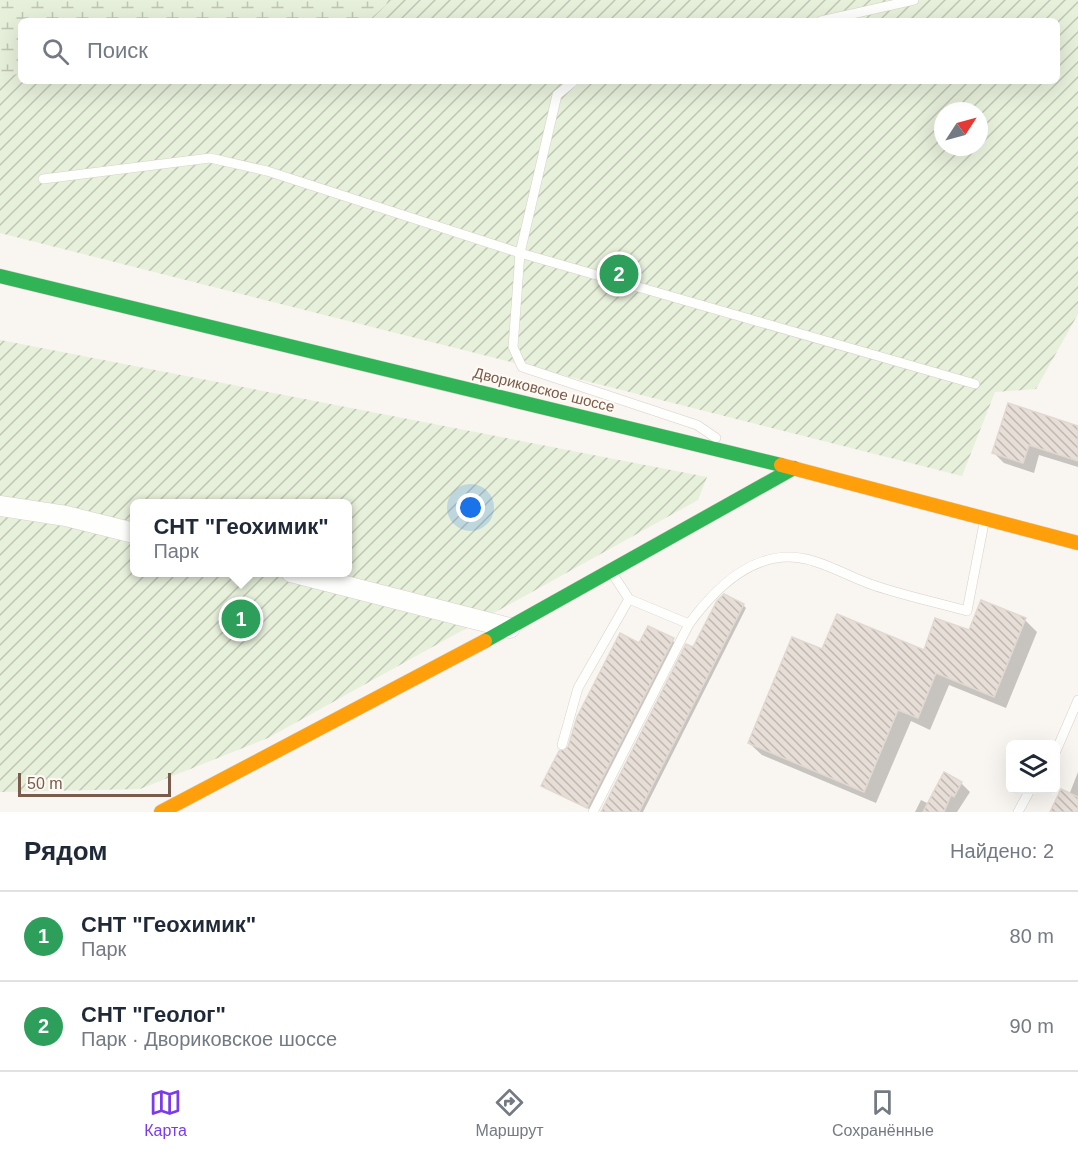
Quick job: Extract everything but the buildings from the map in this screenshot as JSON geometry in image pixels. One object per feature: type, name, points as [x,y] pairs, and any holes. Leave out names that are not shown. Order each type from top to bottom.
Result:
[{"type":"main road","name":"Двориковское шоссе","points":[[0,276],[744,455],[1078,543]]},
{"type":"main road","points":[[161,812],[510,627],[794,468]]},
{"type":"street","points":[[0,506],[66,516],[130,532]]},
{"type":"street","points":[[307,577],[510,627]]},
{"type":"lane","points":[[834,18],[914,0]]},
{"type":"lane","points":[[570,84],[557,95],[520,253],[513,347],[522,367],[697,425],[744,455]]},
{"type":"lane","points":[[43,179],[210,158],[267,171],[520,253],[975,384]]},
{"type":"lane","points":[[593,812],[689,624],[707,599],[727,581],[768,559],[785,556],[806,559],[870,584],[967,611],[986,517]]},
{"type":"lane","points":[[610,571],[629,599],[689,624]]},
{"type":"lane","points":[[562,745],[578,688],[629,599]]},
{"type":"lane","points":[[1060,742],[1078,700]]},
{"type":"lane","points":[[1018,812],[1027,794]]},
{"type":"green space","points":[[0,0],[388,0],[386,5],[371,18],[18,18],[18,74],[0,78]]},
{"type":"green space","points":[[388,0],[1078,0],[1078,314],[1036,389],[995,392],[962,476],[0,233],[0,78],[18,74],[18,84],[1060,84],[1060,18],[371,18],[386,5]]},
{"type":"green space","points":[[0,340],[707,477],[698,500],[268,738],[140,789],[0,792]]},
{"type":"traffic: fast","points":[[0,276],[781,465]]},
{"type":"traffic: fast","points":[[485,641],[794,468]]},
{"type":"traffic: slow","points":[[781,465],[1078,543]]},
{"type":"traffic: slow","points":[[161,812],[485,641]]},
{"type":"place","name":"СНТ \"Геолог\"","points":[[619,274]]},
{"type":"place","name":"СНТ \"Геохимик\"","points":[[241,619]]}]
